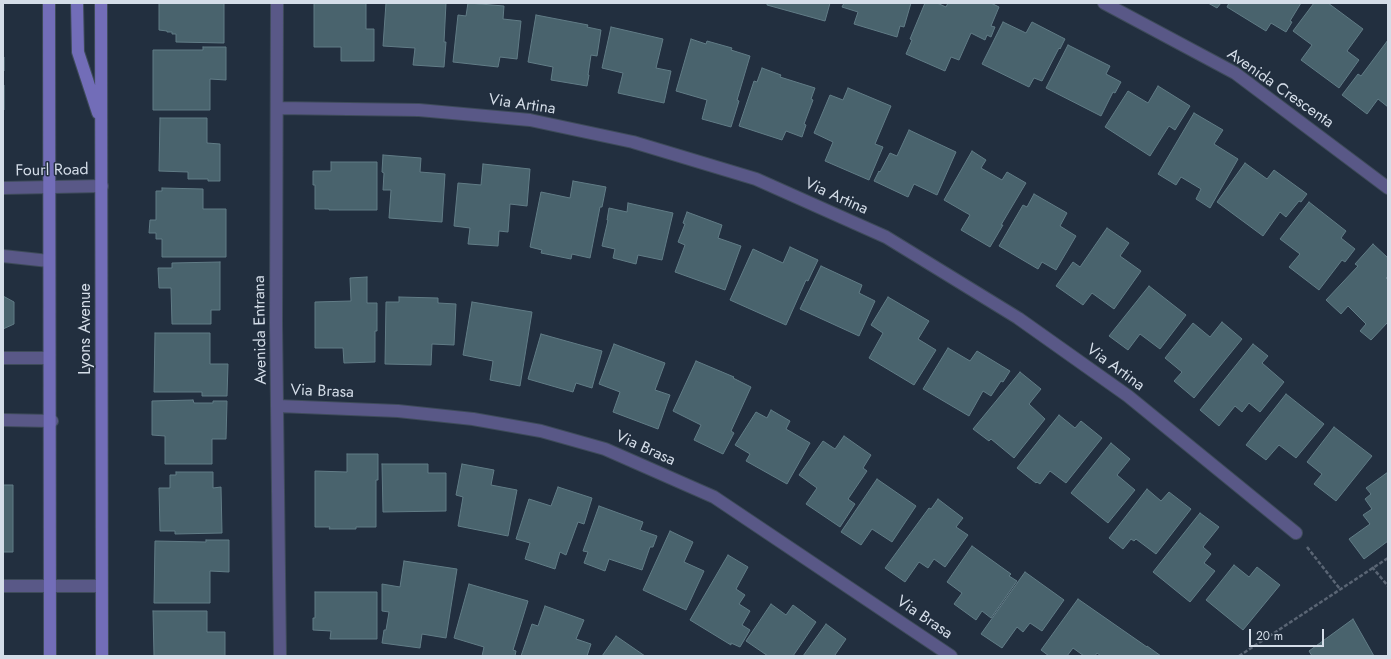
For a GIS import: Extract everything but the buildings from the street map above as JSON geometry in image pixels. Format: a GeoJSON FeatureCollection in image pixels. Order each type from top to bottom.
{"type":"FeatureCollection","features":[{"type":"Feature","properties":{"kind":"main road"},"geometry":{"type":"LineString","coordinates":[[49,3],[49,358],[51,421],[50,656]]}},
{"type":"Feature","properties":{"kind":"main road"},"geometry":{"type":"LineString","coordinates":[[77,3],[78,52],[102,123]]}},
{"type":"Feature","properties":{"kind":"main road","name":"Lyons Avenue"},"geometry":{"type":"LineString","coordinates":[[101,3],[102,656]]}},
{"type":"Feature","properties":{"kind":"street","name":"Avenida Entrana"},"geometry":{"type":"LineString","coordinates":[[277,3],[276,323],[280,656]]}},
{"type":"Feature","properties":{"kind":"street","name":"Avenida Crescenta"},"geometry":{"type":"LineString","coordinates":[[1104,3],[1235,73],[1388,188]]}},
{"type":"Feature","properties":{"kind":"street","name":"Via Artina"},"geometry":{"type":"LineString","coordinates":[[277,108],[419,110],[530,120],[633,142],[756,179],[886,237],[1018,318],[1128,396],[1296,532]]}},
{"type":"Feature","properties":{"kind":"street","name":"Fourl Road"},"geometry":{"type":"LineString","coordinates":[[3,188],[102,186]]}},
{"type":"Feature","properties":{"kind":"street"},"geometry":{"type":"LineString","coordinates":[[3,256],[50,261]]}},
{"type":"Feature","properties":{"kind":"street"},"geometry":{"type":"LineString","coordinates":[[3,358],[49,358]]}},
{"type":"Feature","properties":{"kind":"street","name":"Via Brasa"},"geometry":{"type":"LineString","coordinates":[[278,406],[398,410],[473,418],[541,432],[605,449],[714,497],[951,656]]}},
{"type":"Feature","properties":{"kind":"street"},"geometry":{"type":"LineString","coordinates":[[3,420],[51,421]]}},
{"type":"Feature","properties":{"kind":"street"},"geometry":{"type":"LineString","coordinates":[[3,586],[101,586]]}},
{"type":"Feature","properties":{"kind":"path"},"geometry":{"type":"LineString","coordinates":[[1296,532],[1340,589]]}},
{"type":"Feature","properties":{"kind":"path"},"geometry":{"type":"LineString","coordinates":[[1239,656],[1372,567],[1388,558]]}},
{"type":"Feature","properties":{"kind":"path"},"geometry":{"type":"LineString","coordinates":[[1372,567],[1388,586]]}}]}
